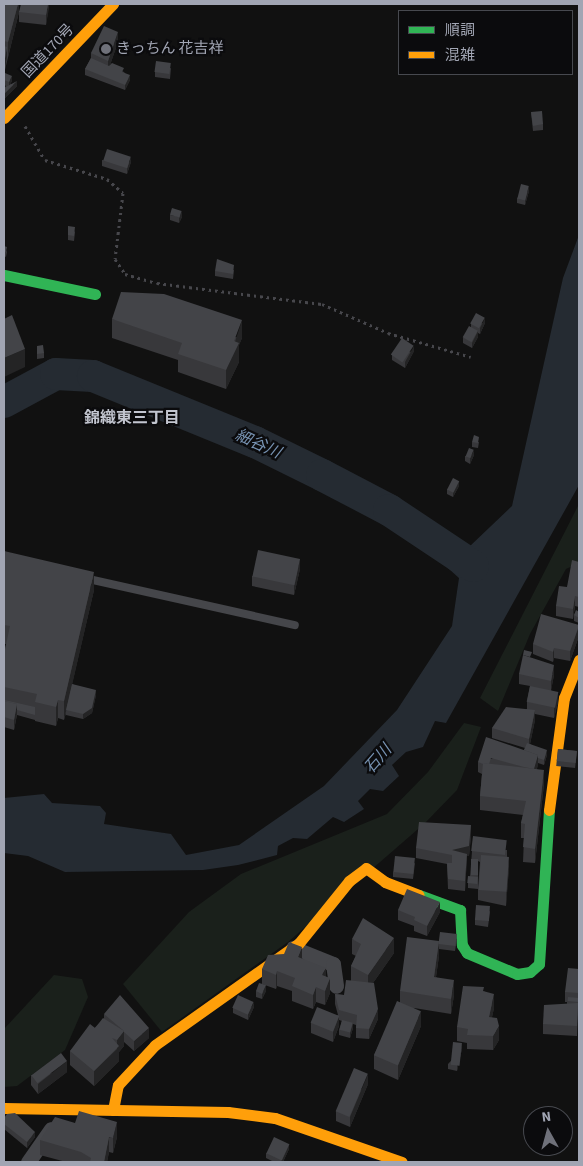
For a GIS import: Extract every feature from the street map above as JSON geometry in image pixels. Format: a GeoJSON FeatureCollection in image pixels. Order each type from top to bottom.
{"type":"FeatureCollection","features":[{"type":"Feature","properties":{"kind":"main road","name":"国道170号"},"geometry":{"type":"LineString","coordinates":[[4,118],[113,4]]}},
{"type":"Feature","properties":{"kind":"main road"},"geometry":{"type":"LineString","coordinates":[[4,275],[95,294]]}},
{"type":"Feature","properties":{"kind":"main road"},"geometry":{"type":"LineString","coordinates":[[113,1110],[118,1085],[155,1045],[294,948],[366,868],[385,882],[460,910],[462,944],[468,953],[517,974],[530,972],[538,964],[551,772],[564,698],[579,660]]}},
{"type":"Feature","properties":{"kind":"main road"},"geometry":{"type":"LineString","coordinates":[[4,1108],[228,1112],[275,1118],[402,1162]]}},
{"type":"Feature","properties":{"kind":"street"},"geometry":{"type":"LineString","coordinates":[[294,948],[333,964],[336,986]]}},
{"type":"Feature","properties":{"kind":"street"},"geometry":{"type":"LineString","coordinates":[[28,1162],[55,1123],[55,1109]]}},
{"type":"Feature","properties":{"kind":"lane"},"geometry":{"type":"LineString","coordinates":[[72,575],[295,625]]}},
{"type":"Feature","properties":{"kind":"path"},"geometry":{"type":"LineString","coordinates":[[17,105],[36,151],[45,160],[107,179],[122,193],[115,259],[125,274],[157,283],[322,304],[388,333],[471,357]]}},
{"type":"Feature","properties":{"kind":"shaded area"},"geometry":{"type":"Polygon","coordinates":[[[579,504],[579,563],[566,569],[530,634],[498,711],[480,698],[579,504]]]}},
{"type":"Feature","properties":{"kind":"shaded area"},"geometry":{"type":"Polygon","coordinates":[[[464,723],[481,727],[457,790],[425,823],[288,942],[162,1032],[123,984],[189,912],[241,874],[387,814],[428,772],[464,723]]]}},
{"type":"Feature","properties":{"kind":"shaded area"},"geometry":{"type":"Polygon","coordinates":[[[54,975],[82,979],[88,997],[65,1050],[17,1086],[4,1087],[4,1029],[54,975]]]}},
{"type":"Feature","properties":{"kind":"water","name":"石川"},"geometry":{"type":"Polygon","coordinates":[[[579,235],[579,485],[446,723],[435,721],[423,747],[406,752],[392,765],[399,776],[383,791],[370,789],[358,801],[364,809],[344,822],[333,817],[307,839],[293,838],[278,846],[277,855],[238,865],[203,870],[65,872],[28,856],[4,853],[4,798],[44,794],[52,803],[100,806],[106,813],[104,824],[171,834],[186,855],[239,845],[324,786],[397,710],[452,626],[459,578],[430,552],[437,537],[469,547],[512,506],[563,278],[579,235]]]}},
{"type":"Feature","properties":{"kind":"building"},"geometry":{"type":"Polygon","coordinates":[[[4,4],[18,4],[8,42],[4,41],[4,4]]]}},
{"type":"Feature","properties":{"kind":"building"},"geometry":{"type":"Polygon","coordinates":[[[21,4],[48,4],[46,15],[19,12],[21,4]]]}},
{"type":"Feature","properties":{"kind":"building"},"geometry":{"type":"Polygon","coordinates":[[[104,26],[118,32],[108,61],[91,53],[104,26]]]}},
{"type":"Feature","properties":{"kind":"building"},"geometry":{"type":"Polygon","coordinates":[[[4,46],[7,47],[4,64],[4,46]]]}},
{"type":"Feature","properties":{"kind":"building"},"geometry":{"type":"Polygon","coordinates":[[[91,58],[109,66],[112,63],[124,68],[122,72],[130,75],[125,85],[85,69],[91,58]]]}},
{"type":"Feature","properties":{"kind":"building"},"geometry":{"type":"Polygon","coordinates":[[[156,61],[171,63],[169,74],[154,72],[156,61]]]}},
{"type":"Feature","properties":{"kind":"building"},"geometry":{"type":"Polygon","coordinates":[[[5,73],[12,76],[9,82],[4,80],[5,73]]]}},
{"type":"Feature","properties":{"kind":"building"},"geometry":{"type":"Polygon","coordinates":[[[17,81],[4,94],[4,88],[17,81]]]}},
{"type":"Feature","properties":{"kind":"building"},"geometry":{"type":"Polygon","coordinates":[[[542,111],[543,124],[533,126],[531,112],[542,111]]]}},
{"type":"Feature","properties":{"kind":"building"},"geometry":{"type":"Polygon","coordinates":[[[107,149],[131,157],[127,168],[103,160],[107,149]]]}},
{"type":"Feature","properties":{"kind":"building"},"geometry":{"type":"Polygon","coordinates":[[[521,184],[529,186],[525,200],[517,199],[521,184]]]}},
{"type":"Feature","properties":{"kind":"building"},"geometry":{"type":"Polygon","coordinates":[[[172,208],[182,211],[180,218],[170,215],[172,208]]]}},
{"type":"Feature","properties":{"kind":"building"},"geometry":{"type":"Polygon","coordinates":[[[68,226],[75,227],[74,236],[68,235],[68,226]]]}},
{"type":"Feature","properties":{"kind":"building"},"geometry":{"type":"Polygon","coordinates":[[[217,259],[234,265],[233,274],[215,271],[217,259]]]}},
{"type":"Feature","properties":{"kind":"building"},"geometry":{"type":"Polygon","coordinates":[[[121,292],[164,294],[242,320],[234,341],[239,343],[226,370],[178,354],[182,343],[112,319],[121,292]]]}},
{"type":"Feature","properties":{"kind":"building"},"geometry":{"type":"Polygon","coordinates":[[[476,313],[485,318],[479,328],[470,323],[476,313]]]}},
{"type":"Feature","properties":{"kind":"building"},"geometry":{"type":"Polygon","coordinates":[[[12,315],[25,349],[4,358],[4,319],[12,315]]]}},
{"type":"Feature","properties":{"kind":"building"},"geometry":{"type":"Polygon","coordinates":[[[469,326],[478,331],[471,342],[463,337],[469,326]]]}},
{"type":"Feature","properties":{"kind":"building"},"geometry":{"type":"Polygon","coordinates":[[[402,338],[414,346],[402,362],[391,355],[402,338]]]}},
{"type":"Feature","properties":{"kind":"building"},"geometry":{"type":"Polygon","coordinates":[[[43,345],[44,353],[37,354],[37,346],[43,345]]]}},
{"type":"Feature","properties":{"kind":"building"},"geometry":{"type":"Polygon","coordinates":[[[474,435],[479,437],[478,443],[472,442],[474,435]]]}},
{"type":"Feature","properties":{"kind":"building"},"geometry":{"type":"Polygon","coordinates":[[[469,448],[474,450],[470,458],[466,456],[469,448]]]}},
{"type":"Feature","properties":{"kind":"building"},"geometry":{"type":"Polygon","coordinates":[[[453,478],[459,481],[453,493],[447,490],[453,478]]]}},
{"type":"Feature","properties":{"kind":"building"},"geometry":{"type":"Polygon","coordinates":[[[258,550],[300,559],[294,585],[252,576],[258,550]]]}},
{"type":"Feature","properties":{"kind":"building"},"geometry":{"type":"Polygon","coordinates":[[[4,551],[94,572],[64,701],[58,700],[56,707],[35,702],[37,694],[4,687],[4,654],[10,626],[4,625],[4,551]]]}},
{"type":"Feature","properties":{"kind":"building"},"geometry":{"type":"Polygon","coordinates":[[[572,560],[579,562],[579,597],[575,596],[573,609],[556,606],[559,586],[567,587],[572,560]]]}},
{"type":"Feature","properties":{"kind":"building"},"geometry":{"type":"Polygon","coordinates":[[[576,610],[579,612],[579,618],[574,615],[576,610]]]}},
{"type":"Feature","properties":{"kind":"building"},"geometry":{"type":"Polygon","coordinates":[[[541,614],[579,625],[570,651],[554,648],[553,652],[533,644],[541,614]]]}},
{"type":"Feature","properties":{"kind":"building"},"geometry":{"type":"Polygon","coordinates":[[[524,650],[532,652],[530,657],[523,655],[524,650]]]}},
{"type":"Feature","properties":{"kind":"building"},"geometry":{"type":"Polygon","coordinates":[[[523,655],[554,665],[551,681],[519,674],[523,655]]]}},
{"type":"Feature","properties":{"kind":"building"},"geometry":{"type":"Polygon","coordinates":[[[72,684],[96,690],[92,708],[83,714],[66,710],[72,684]]]}},
{"type":"Feature","properties":{"kind":"building"},"geometry":{"type":"Polygon","coordinates":[[[530,686],[558,692],[555,708],[527,702],[530,686]]]}},
{"type":"Feature","properties":{"kind":"building"},"geometry":{"type":"Polygon","coordinates":[[[4,700],[35,707],[35,715],[17,710],[17,704],[4,700]]]}},
{"type":"Feature","properties":{"kind":"building"},"geometry":{"type":"Polygon","coordinates":[[[4,701],[17,704],[14,720],[4,717],[4,701]]]}},
{"type":"Feature","properties":{"kind":"building"},"geometry":{"type":"Polygon","coordinates":[[[506,707],[535,710],[529,739],[492,728],[506,707]]]}},
{"type":"Feature","properties":{"kind":"building"},"geometry":{"type":"Polygon","coordinates":[[[486,737],[538,755],[534,769],[491,758],[489,764],[478,762],[486,737]]]}},
{"type":"Feature","properties":{"kind":"building"},"geometry":{"type":"Polygon","coordinates":[[[527,743],[547,750],[544,760],[538,758],[538,755],[524,750],[527,743]]]}},
{"type":"Feature","properties":{"kind":"building"},"geometry":{"type":"Polygon","coordinates":[[[558,749],[577,751],[576,763],[557,761],[558,749]]]}},
{"type":"Feature","properties":{"kind":"building"},"geometry":{"type":"Polygon","coordinates":[[[483,763],[544,770],[535,849],[523,847],[525,824],[521,823],[526,801],[480,796],[483,763]]]}},
{"type":"Feature","properties":{"kind":"building"},"geometry":{"type":"Polygon","coordinates":[[[419,822],[471,825],[469,846],[452,850],[467,854],[465,881],[448,879],[447,863],[452,863],[452,855],[416,848],[419,822]]]}},
{"type":"Feature","properties":{"kind":"building"},"geometry":{"type":"Polygon","coordinates":[[[473,836],[507,840],[505,855],[471,851],[473,836]]]}},
{"type":"Feature","properties":{"kind":"building"},"geometry":{"type":"Polygon","coordinates":[[[481,855],[509,857],[506,892],[479,890],[481,855]]]}},
{"type":"Feature","properties":{"kind":"building"},"geometry":{"type":"Polygon","coordinates":[[[395,856],[415,858],[413,874],[393,872],[395,856]]]}},
{"type":"Feature","properties":{"kind":"building"},"geometry":{"type":"Polygon","coordinates":[[[471,859],[478,859],[478,875],[471,875],[471,859]]]}},
{"type":"Feature","properties":{"kind":"building"},"geometry":{"type":"Polygon","coordinates":[[[468,876],[478,877],[477,884],[467,883],[468,876]]]}},
{"type":"Feature","properties":{"kind":"building"},"geometry":{"type":"Polygon","coordinates":[[[407,889],[440,902],[427,926],[414,920],[415,917],[398,910],[407,889]]]}},
{"type":"Feature","properties":{"kind":"building"},"geometry":{"type":"Polygon","coordinates":[[[476,905],[490,906],[489,921],[475,920],[476,905]]]}},
{"type":"Feature","properties":{"kind":"building"},"geometry":{"type":"Polygon","coordinates":[[[363,918],[394,938],[368,975],[351,966],[361,944],[352,939],[363,918]]]}},
{"type":"Feature","properties":{"kind":"building"},"geometry":{"type":"Polygon","coordinates":[[[440,932],[457,934],[455,946],[439,944],[440,932]]]}},
{"type":"Feature","properties":{"kind":"building"},"geometry":{"type":"Polygon","coordinates":[[[407,937],[439,941],[434,977],[454,980],[451,999],[400,991],[407,937]]]}},
{"type":"Feature","properties":{"kind":"building"},"geometry":{"type":"Polygon","coordinates":[[[289,942],[302,947],[298,957],[326,968],[322,975],[330,978],[325,991],[316,987],[313,995],[292,986],[295,978],[277,971],[276,975],[262,969],[268,955],[284,954],[289,942]]]}},
{"type":"Feature","properties":{"kind":"building"},"geometry":{"type":"Polygon","coordinates":[[[568,968],[579,969],[579,993],[565,992],[568,968]]]}},
{"type":"Feature","properties":{"kind":"building"},"geometry":{"type":"Polygon","coordinates":[[[346,980],[374,983],[378,1009],[369,1029],[356,1028],[357,1015],[339,1010],[335,994],[344,995],[346,980]]]}},
{"type":"Feature","properties":{"kind":"building"},"geometry":{"type":"Polygon","coordinates":[[[259,983],[266,985],[262,994],[256,991],[259,983]]]}},
{"type":"Feature","properties":{"kind":"building"},"geometry":{"type":"Polygon","coordinates":[[[463,986],[484,987],[483,991],[494,994],[489,1017],[497,1018],[499,1026],[493,1036],[467,1035],[468,1029],[457,1027],[463,986]]]}},
{"type":"Feature","properties":{"kind":"building"},"geometry":{"type":"Polygon","coordinates":[[[120,995],[149,1028],[134,1041],[104,1014],[120,995]]]}},
{"type":"Feature","properties":{"kind":"building"},"geometry":{"type":"Polygon","coordinates":[[[238,995],[254,1002],[248,1015],[232,1008],[238,995]]]}},
{"type":"Feature","properties":{"kind":"building"},"geometry":{"type":"Polygon","coordinates":[[[568,997],[579,998],[579,1002],[568,1001],[568,997]]]}},
{"type":"Feature","properties":{"kind":"building"},"geometry":{"type":"Polygon","coordinates":[[[397,1001],[421,1011],[398,1065],[374,1055],[397,1001]]]}},
{"type":"Feature","properties":{"kind":"building"},"geometry":{"type":"Polygon","coordinates":[[[578,1003],[577,1026],[543,1024],[544,1005],[578,1003]]]}},
{"type":"Feature","properties":{"kind":"building"},"geometry":{"type":"Polygon","coordinates":[[[317,1007],[339,1016],[333,1032],[311,1023],[317,1007]]]}},
{"type":"Feature","properties":{"kind":"building"},"geometry":{"type":"Polygon","coordinates":[[[103,1018],[124,1031],[117,1040],[112,1038],[119,1046],[94,1071],[70,1051],[90,1024],[95,1028],[103,1018]]]}},
{"type":"Feature","properties":{"kind":"building"},"geometry":{"type":"Polygon","coordinates":[[[342,1020],[353,1023],[350,1033],[339,1030],[342,1020]]]}},
{"type":"Feature","properties":{"kind":"building"},"geometry":{"type":"Polygon","coordinates":[[[453,1042],[462,1043],[460,1066],[451,1065],[453,1042]]]}},
{"type":"Feature","properties":{"kind":"building"},"geometry":{"type":"Polygon","coordinates":[[[61,1053],[67,1061],[37,1083],[31,1075],[61,1053]]]}},
{"type":"Feature","properties":{"kind":"building"},"geometry":{"type":"Polygon","coordinates":[[[354,1068],[368,1074],[349,1117],[336,1111],[354,1068]]]}},
{"type":"Feature","properties":{"kind":"building"},"geometry":{"type":"Polygon","coordinates":[[[79,1111],[117,1122],[113,1138],[109,1137],[104,1162],[90,1162],[91,1158],[81,1152],[40,1140],[55,1117],[75,1123],[79,1111]]]}},
{"type":"Feature","properties":{"kind":"building"},"geometry":{"type":"Polygon","coordinates":[[[15,1113],[35,1132],[27,1142],[4,1124],[4,1118],[7,1114],[15,1113]]]}},
{"type":"Feature","properties":{"kind":"building"},"geometry":{"type":"Polygon","coordinates":[[[274,1137],[289,1144],[282,1160],[266,1153],[274,1137]]]}},
{"type":"Feature","properties":{"kind":"waterway","name":"細谷川"},"geometry":{"type":"LineString","coordinates":[[4,402],[56,374],[93,376],[255,442],[322,475],[389,510],[473,566]]}},
{"type":"Feature","properties":{"kind":"traffic: fast"},"geometry":{"type":"LineString","coordinates":[[4,275],[95,294]]}},
{"type":"Feature","properties":{"kind":"traffic: fast"},"geometry":{"type":"LineString","coordinates":[[419,895],[460,910],[462,945],[467,953],[517,974],[530,972],[539,964],[549,810]]}},
{"type":"Feature","properties":{"kind":"traffic: slow"},"geometry":{"type":"LineString","coordinates":[[4,118],[113,4]]}},
{"type":"Feature","properties":{"kind":"traffic: slow"},"geometry":{"type":"LineString","coordinates":[[549,810],[564,698],[579,660]]}},
{"type":"Feature","properties":{"kind":"traffic: slow"},"geometry":{"type":"LineString","coordinates":[[113,1110],[118,1085],[155,1045],[299,943],[349,881],[366,868],[385,882],[419,895]]}},
{"type":"Feature","properties":{"kind":"traffic: slow"},"geometry":{"type":"LineString","coordinates":[[4,1108],[228,1112],[275,1118],[402,1162]]}},
{"type":"Feature","properties":{"kind":"place","name":"きっちん 花吉祥"},"geometry":{"type":"Point","coordinates":[106,49]}},
{"type":"Feature","properties":{"kind":"district","name":"錦織東三丁目"},"geometry":{"type":"Point","coordinates":[132,418]}}]}
